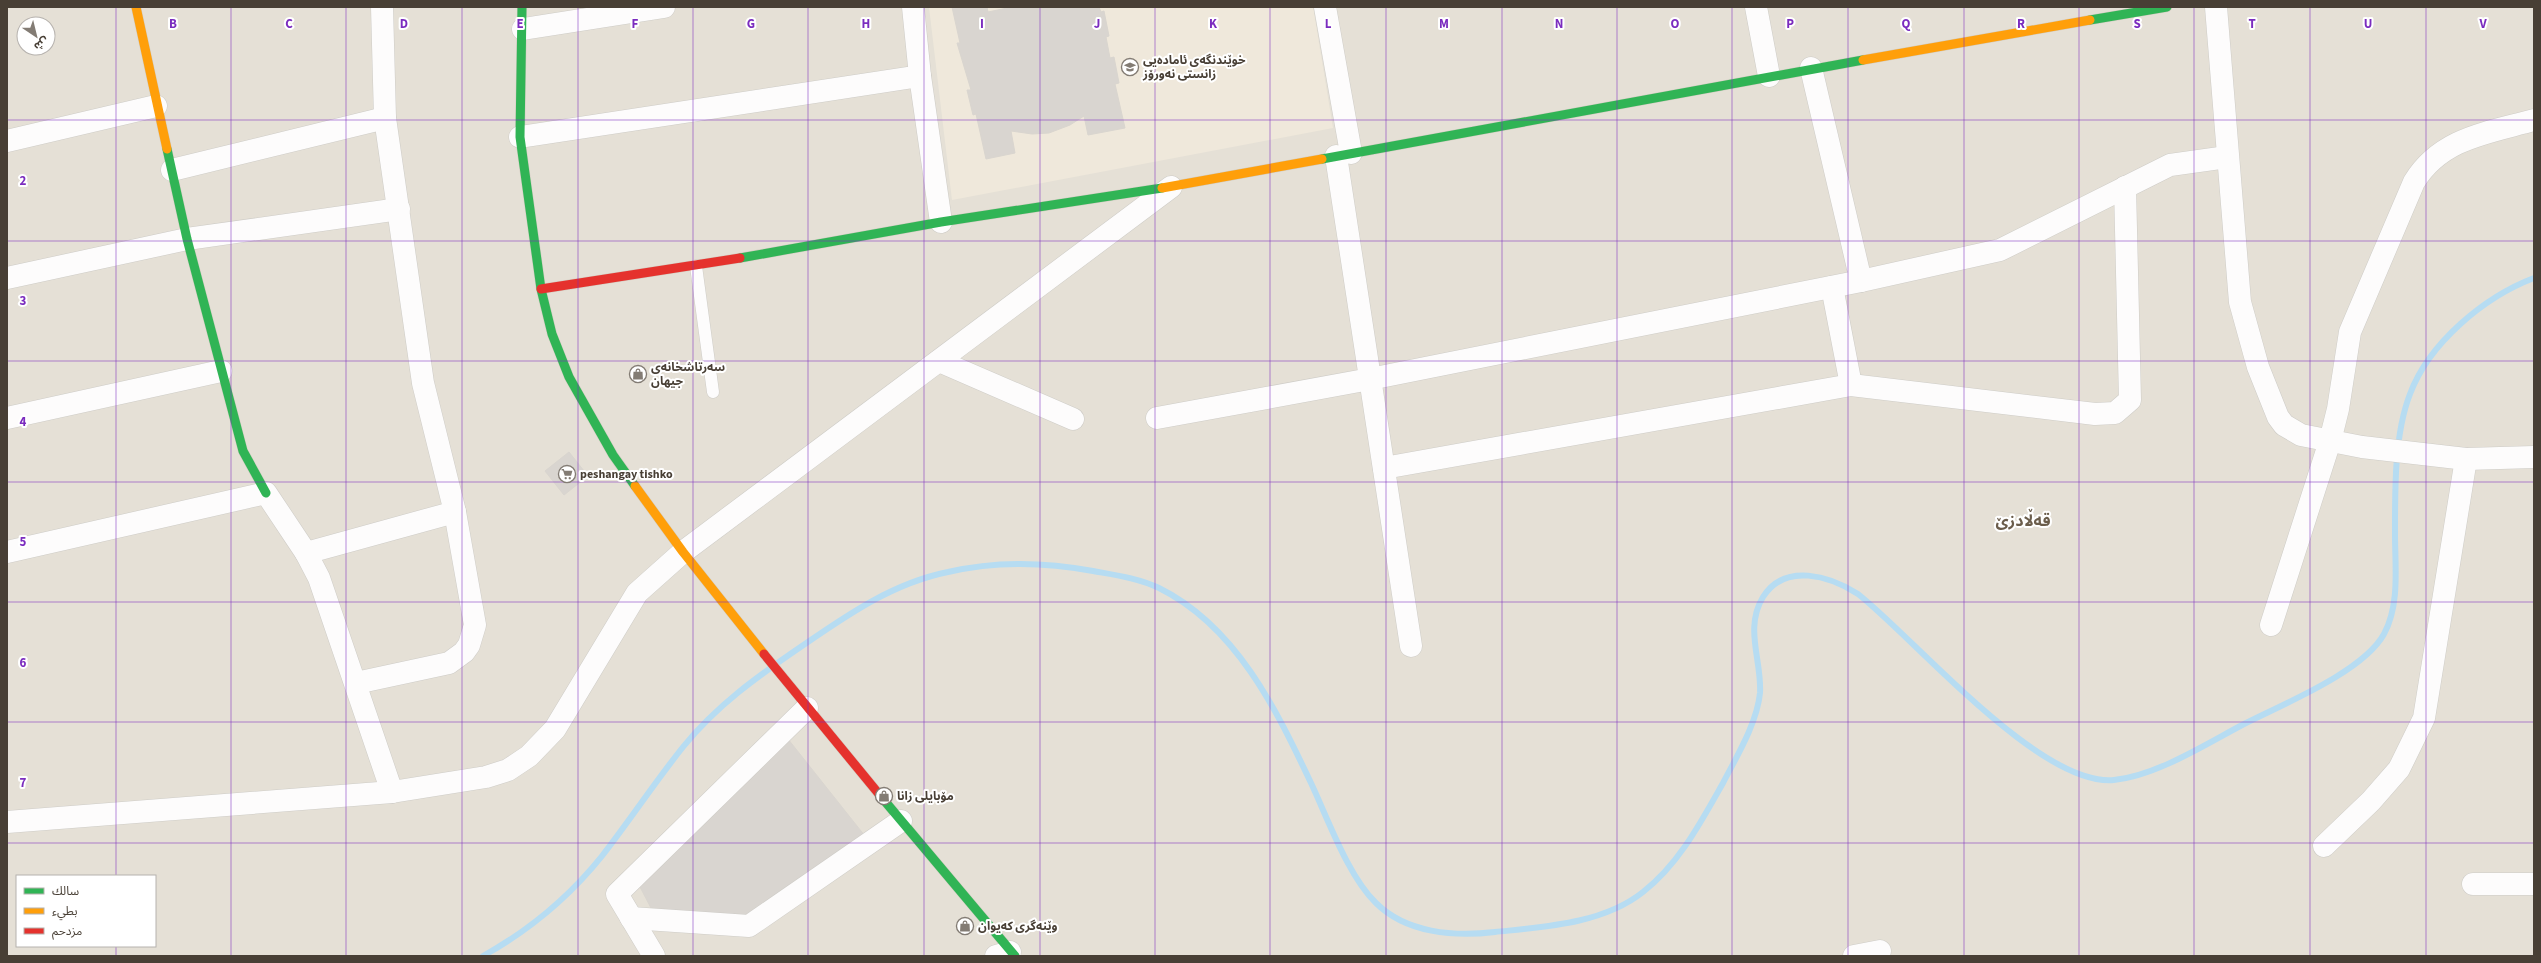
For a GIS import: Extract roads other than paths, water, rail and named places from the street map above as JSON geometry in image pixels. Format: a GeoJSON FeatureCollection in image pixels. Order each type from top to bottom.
{"type":"FeatureCollection","features":[{"type":"Feature","properties":{"kind":"street"},"geometry":{"type":"LineString","coordinates":[[136,7],[156,106],[187,239],[243,451],[266,494],[306,553],[319,578],[356,682],[392,792]]}},
{"type":"Feature","properties":{"kind":"street"},"geometry":{"type":"LineString","coordinates":[[356,682],[449,663],[470,645],[474,636],[474,611],[456,512],[423,383],[385,118],[382,7]]}},
{"type":"Feature","properties":{"kind":"street"},"geometry":{"type":"LineString","coordinates":[[522,7],[523,29],[520,137],[541,290],[552,334],[569,377],[589,415],[614,455],[683,552],[805,706],[901,821],[1007,955]]}},
{"type":"Feature","properties":{"kind":"street"},"geometry":{"type":"LineString","coordinates":[[523,29],[664,7]]}},
{"type":"Feature","properties":{"kind":"street"},"geometry":{"type":"LineString","coordinates":[[914,7],[920,76],[941,222]]}},
{"type":"Feature","properties":{"kind":"street"},"geometry":{"type":"LineString","coordinates":[[1325,7],[1370,379],[1411,646]]}},
{"type":"Feature","properties":{"kind":"street"},"geometry":{"type":"LineString","coordinates":[[1756,7],[1769,76]]}},
{"type":"Feature","properties":{"kind":"street"},"geometry":{"type":"LineString","coordinates":[[541,290],[696,266],[941,222],[1171,187],[1811,68],[2167,7]]}},
{"type":"Feature","properties":{"kind":"street"},"geometry":{"type":"LineString","coordinates":[[2216,7],[2240,302],[2248,336],[2265,386],[2284,425],[2301,435],[2362,447],[2466,459],[2534,457]]}},
{"type":"Feature","properties":{"kind":"street"},"geometry":{"type":"LineString","coordinates":[[1811,68],[1861,281]]}},
{"type":"Feature","properties":{"kind":"street"},"geometry":{"type":"LineString","coordinates":[[520,137],[920,76]]}},
{"type":"Feature","properties":{"kind":"street"},"geometry":{"type":"LineString","coordinates":[[7,141],[156,106]]}},
{"type":"Feature","properties":{"kind":"street"},"geometry":{"type":"LineString","coordinates":[[172,170],[385,118]]}},
{"type":"Feature","properties":{"kind":"street"},"geometry":{"type":"LineString","coordinates":[[2271,625],[2330,441],[2338,409],[2350,332],[2414,182],[2424,166],[2452,145],[2471,137],[2534,120]]}},
{"type":"Feature","properties":{"kind":"street"},"geometry":{"type":"LineString","coordinates":[[1157,418],[1370,379],[1832,287],[2000,250],[2170,165],[2227,157]]}},
{"type":"Feature","properties":{"kind":"street"},"geometry":{"type":"LineString","coordinates":[[7,822],[392,792],[498,774],[519,764],[529,756],[566,715],[637,593],[683,552],[1171,187]]}},
{"type":"Feature","properties":{"kind":"street"},"geometry":{"type":"LineString","coordinates":[[1384,468],[1852,385],[2094,414],[2116,413],[2130,400],[2125,187]]}},
{"type":"Feature","properties":{"kind":"street"},"geometry":{"type":"LineString","coordinates":[[7,278],[187,239],[398,209]]}},
{"type":"Feature","properties":{"kind":"street"},"geometry":{"type":"LineString","coordinates":[[1832,287],[1852,385]]}},
{"type":"Feature","properties":{"kind":"street"},"geometry":{"type":"LineString","coordinates":[[938,361],[1073,419]]}},
{"type":"Feature","properties":{"kind":"street"},"geometry":{"type":"LineString","coordinates":[[7,418],[221,371]]}},
{"type":"Feature","properties":{"kind":"street"},"geometry":{"type":"LineString","coordinates":[[2324,846],[2371,801],[2399,769],[2424,718],[2466,459]]}},
{"type":"Feature","properties":{"kind":"street"},"geometry":{"type":"LineString","coordinates":[[7,552],[266,494]]}},
{"type":"Feature","properties":{"kind":"street"},"geometry":{"type":"LineString","coordinates":[[306,553],[456,512]]}},
{"type":"Feature","properties":{"kind":"street"},"geometry":{"type":"LineString","coordinates":[[654,956],[617,894],[805,706]]}},
{"type":"Feature","properties":{"kind":"street"},"geometry":{"type":"LineString","coordinates":[[631,918],[748,926],[901,821]]}},
{"type":"Feature","properties":{"kind":"street"},"geometry":{"type":"LineString","coordinates":[[2473,884],[2534,884]]}},
{"type":"Feature","properties":{"kind":"street"},"geometry":{"type":"LineString","coordinates":[[1854,956],[1880,951]]}},
{"type":"Feature","properties":{"kind":"lane"},"geometry":{"type":"LineString","coordinates":[[696,266],[713,392]]}},
{"type":"Feature","properties":{"kind":"waterway"},"geometry":{"type":"LineString","coordinates":[[483,956],[532,924],[562,899],[590,871],[683,747],[724,704],[754,680],[836,623],[890,592],[928,577],[966,568],[1002,564],[1038,564],[1075,568],[1135,579],[1159,588],[1186,604],[1210,624],[1232,647],[1251,672],[1268,699],[1298,755],[1339,846],[1356,878],[1366,892],[1388,913],[1401,921],[1431,931],[1463,934],[1479,933],[1552,926],[1572,922],[1610,911],[1627,903],[1656,881],[1668,869],[1698,827],[1746,739],[1755,716],[1760,693],[1759,669],[1754,633],[1757,609],[1763,597],[1772,586],[1783,579],[1795,576],[1821,578],[1834,582],[1858,594],[1980,706],[2016,736],[2051,760],[2084,776],[2114,780],[2147,772],[2164,766],[2321,686],[2341,674],[2374,648],[2384,634],[2389,623],[2395,598],[2396,464],[2401,427],[2410,394],[2430,357],[2460,324],[2496,297],[2515,286],[2534,278]]}},
{"type":"Feature","properties":{"kind":"place","name":"خوێندنگەی ئامادەیی زانستی نەورۆز"},"geometry":{"type":"Point","coordinates":[1130,67]}},
{"type":"Feature","properties":{"kind":"place","name":"سەرتاشخانەی جیهان"},"geometry":{"type":"Point","coordinates":[638,374]}},
{"type":"Feature","properties":{"kind":"place","name":"peshangay tishko"},"geometry":{"type":"Point","coordinates":[567,474]}},
{"type":"Feature","properties":{"kind":"place","name":"مۆبایلی زانا"},"geometry":{"type":"Point","coordinates":[884,796]}},
{"type":"Feature","properties":{"kind":"place","name":"وێنەگری کەیوان"},"geometry":{"type":"Point","coordinates":[965,926]}},
{"type":"Feature","properties":{"kind":"district","name":"قەڵادزێ"},"geometry":{"type":"Point","coordinates":[2023,520]}}]}
